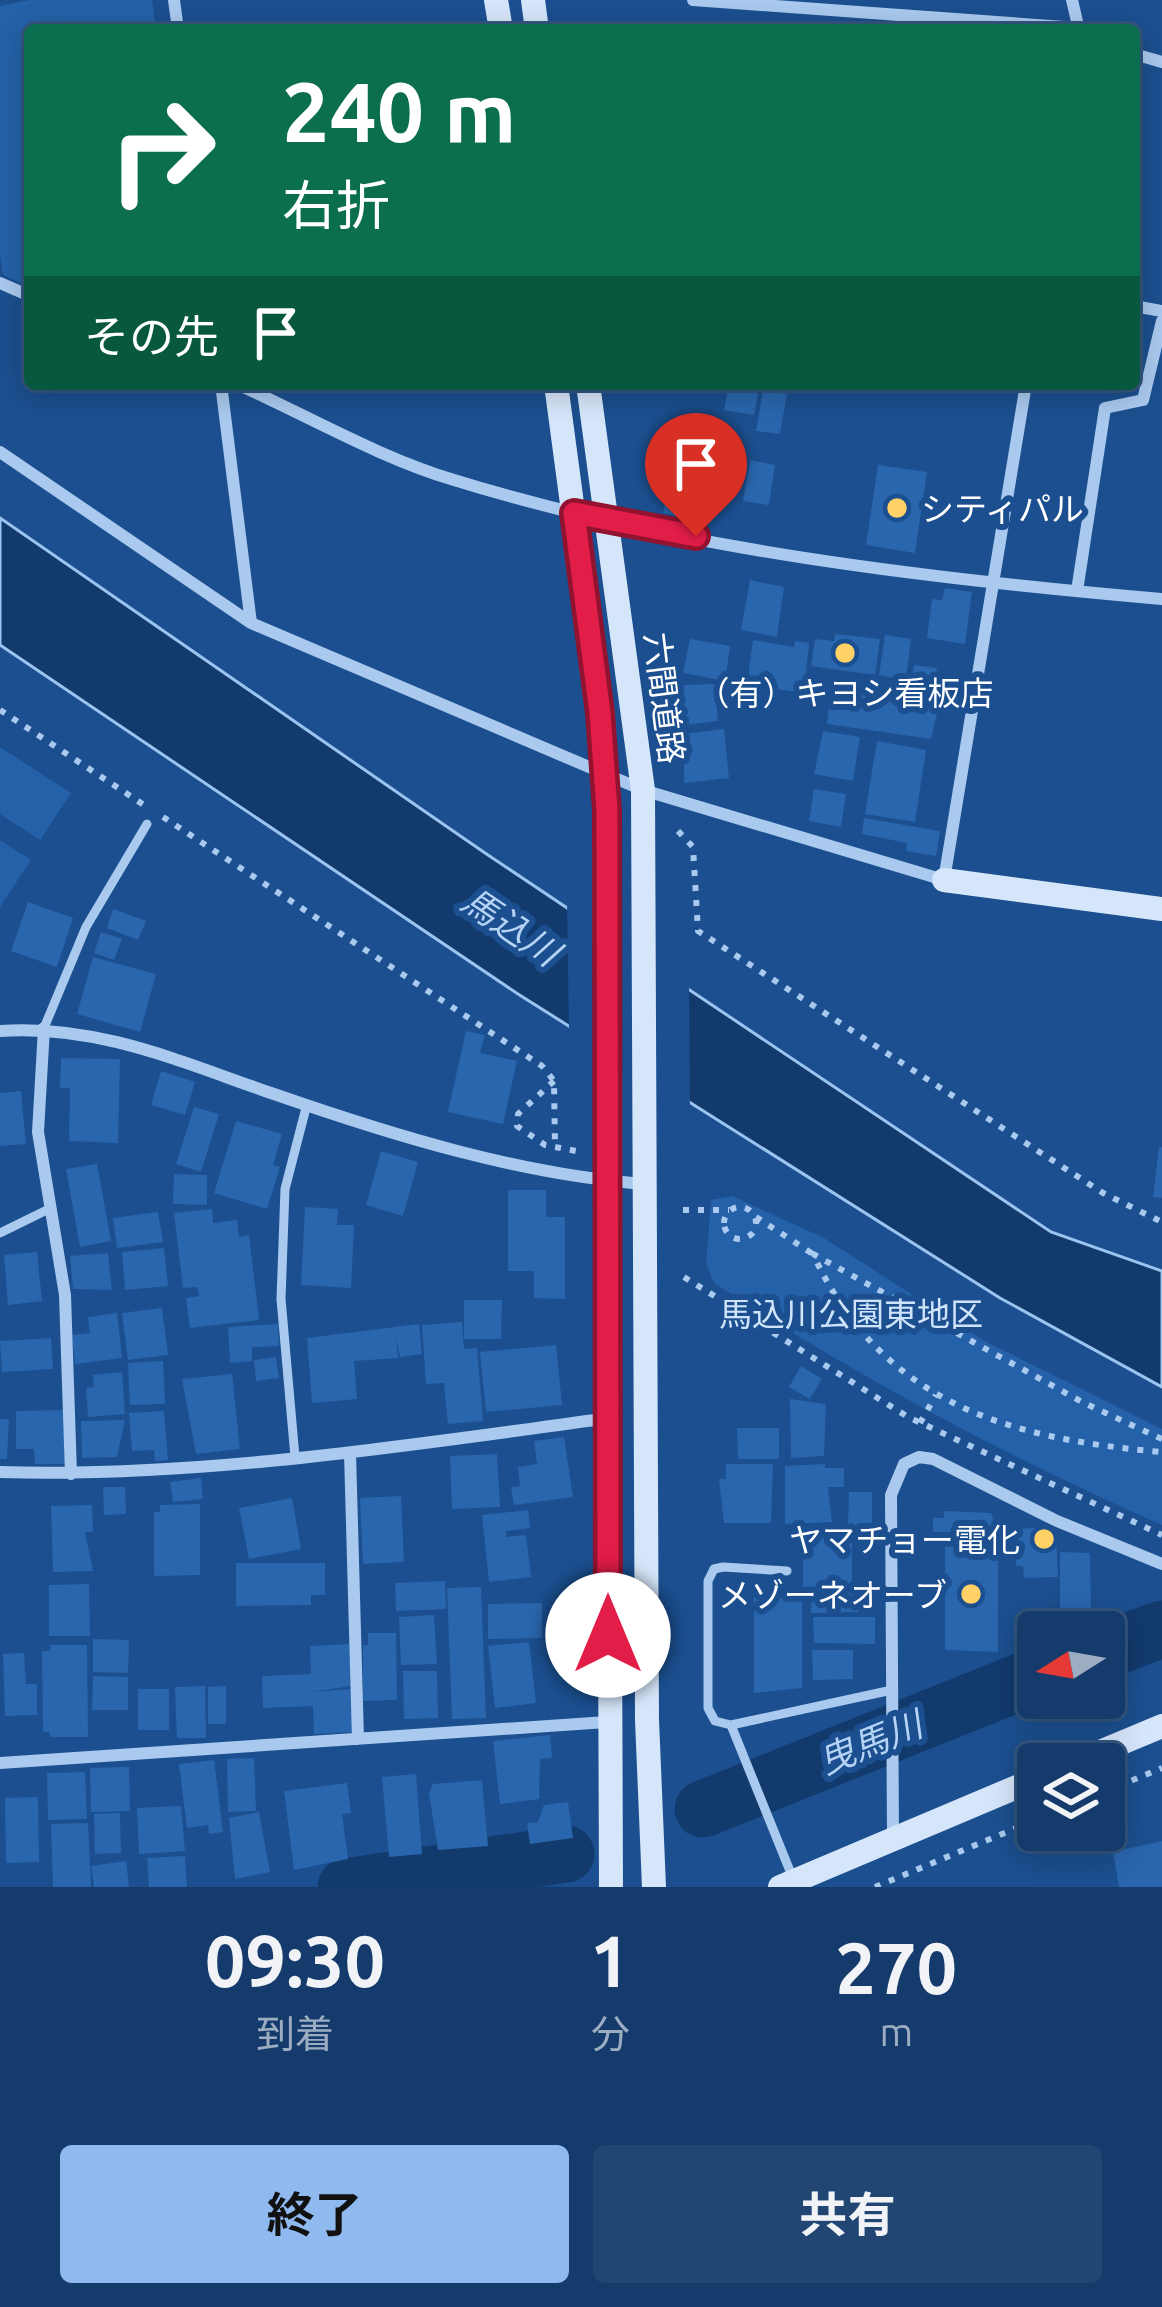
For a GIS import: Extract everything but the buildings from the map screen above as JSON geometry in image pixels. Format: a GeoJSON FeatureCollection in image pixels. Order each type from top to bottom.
{"type":"FeatureCollection","features":[{"type":"Feature","properties":{"kind":"street"},"geometry":{"type":"LineString","coordinates":[[693,0],[1012,24]]}},
{"type":"Feature","properties":{"kind":"street"},"geometry":{"type":"LineString","coordinates":[[1077,591],[1105,408],[1143,400],[1162,316]]}},
{"type":"Feature","properties":{"kind":"street"},"geometry":{"type":"LineString","coordinates":[[222,390],[251,623]]}},
{"type":"Feature","properties":{"kind":"street"},"geometry":{"type":"LineString","coordinates":[[250,390],[448,479],[607,521],[989,583],[1162,599]]}},
{"type":"Feature","properties":{"kind":"street","name":"六間道路"},"geometry":{"type":"LineString","coordinates":[[557,390],[607,810],[611,1887]]}},
{"type":"Feature","properties":{"kind":"street","name":"六間道路"},"geometry":{"type":"LineString","coordinates":[[589,390],[643,803],[646,1720],[654,1887]]}},
{"type":"Feature","properties":{"kind":"street"},"geometry":{"type":"LineString","coordinates":[[944,880],[1024,390]]}},
{"type":"Feature","properties":{"kind":"street"},"geometry":{"type":"LineString","coordinates":[[0,452],[251,623],[604,773],[643,803],[944,880],[1162,909]]}},
{"type":"Feature","properties":{"kind":"street"},"geometry":{"type":"LineString","coordinates":[[0,1031],[44,1028],[159,1050],[307,1104],[532,1169],[646,1184]]}},
{"type":"Feature","properties":{"kind":"street"},"geometry":{"type":"LineString","coordinates":[[44,1028],[38,1132],[65,1295],[71,1474]]}},
{"type":"Feature","properties":{"kind":"street"},"geometry":{"type":"LineString","coordinates":[[0,1472],[71,1474],[350,1453],[610,1418]]}},
{"type":"Feature","properties":{"kind":"street"},"geometry":{"type":"LineString","coordinates":[[350,1453],[358,1739]]}},
{"type":"Feature","properties":{"kind":"street"},"geometry":{"type":"LineString","coordinates":[[893,1840],[895,1477],[919,1457],[1162,1564]]}},
{"type":"Feature","properties":{"kind":"street"},"geometry":{"type":"LineString","coordinates":[[0,1763],[607,1722]]}},
{"type":"Feature","properties":{"kind":"street"},"geometry":{"type":"LineString","coordinates":[[1121,1743],[1162,1726]]}},
{"type":"Feature","properties":{"kind":"street"},"geometry":{"type":"LineString","coordinates":[[787,1884],[1017,1787]]}},
{"type":"Feature","properties":{"kind":"lane"},"geometry":{"type":"LineString","coordinates":[[44,1028],[86,927],[147,824]]}},
{"type":"Feature","properties":{"kind":"lane"},"geometry":{"type":"LineString","coordinates":[[295,1457],[281,1299],[286,1189],[307,1104]]}},
{"type":"Feature","properties":{"kind":"lane"},"geometry":{"type":"LineString","coordinates":[[0,1232],[51,1208]]}},
{"type":"Feature","properties":{"kind":"lane"},"geometry":{"type":"LineString","coordinates":[[787,1571],[723,1567],[714,1569],[708,1581],[708,1708],[715,1721],[730,1725],[892,1690]]}},
{"type":"Feature","properties":{"kind":"lane"},"geometry":{"type":"LineString","coordinates":[[730,1725],[771,1815],[787,1884]]}},
{"type":"Feature","properties":{"kind":"path"},"geometry":{"type":"LineString","coordinates":[[0,710],[542,1066],[554,1081],[555,1147]]}},
{"type":"Feature","properties":{"kind":"path"},"geometry":{"type":"LineString","coordinates":[[678,831],[693,848],[698,931],[1103,1193],[1162,1222]]}},
{"type":"Feature","properties":{"kind":"path"},"geometry":{"type":"LineString","coordinates":[[554,1081],[518,1114],[517,1126],[555,1147],[576,1151]]}},
{"type":"Feature","properties":{"kind":"path"},"geometry":{"type":"LineString","coordinates":[[683,1210],[743,1207],[813,1254],[1084,1403],[1162,1439]]}},
{"type":"Feature","properties":{"kind":"path"},"geometry":{"type":"LineString","coordinates":[[729,1210],[723,1224],[738,1239],[753,1232],[755,1216]]}},
{"type":"Feature","properties":{"kind":"path"},"geometry":{"type":"LineString","coordinates":[[813,1254],[838,1303],[860,1329],[936,1395],[1035,1436],[1162,1452]]}},
{"type":"Feature","properties":{"kind":"path"},"geometry":{"type":"LineString","coordinates":[[684,1277],[920,1423],[1162,1535]]}},
{"type":"Feature","properties":{"kind":"path"},"geometry":{"type":"LineString","coordinates":[[920,1423],[936,1395]]}},
{"type":"Feature","properties":{"kind":"path"},"geometry":{"type":"LineString","coordinates":[[1125,1783],[1162,1768]]}},
{"type":"Feature","properties":{"kind":"path"},"geometry":{"type":"LineString","coordinates":[[875,1887],[1017,1829]]}},
{"type":"Feature","properties":{"kind":"green space"},"geometry":{"type":"Polygon","coordinates":[[[29,0],[152,0],[155,24],[24,24],[24,284],[3,275],[0,255],[0,6],[29,0]]]}},
{"type":"Feature","properties":{"kind":"green space"},"geometry":{"type":"Polygon","coordinates":[[[0,747],[71,793],[40,840],[0,814],[0,747]]]}},
{"type":"Feature","properties":{"kind":"green space"},"geometry":{"type":"Polygon","coordinates":[[[0,840],[31,860],[0,907],[0,840]]]}},
{"type":"Feature","properties":{"kind":"green space","name":"馬込川公園東地区"},"geometry":{"type":"Polygon","coordinates":[[[732,1196],[824,1238],[983,1340],[1162,1429],[1162,1525],[933,1413],[714,1283],[706,1264],[711,1200],[732,1196]]]}},
{"type":"Feature","properties":{"kind":"water","name":"馬込川"},"geometry":{"type":"Polygon","coordinates":[[[0,518],[485,853],[1051,1232],[1162,1271],[1162,1387],[1000,1298],[518,994],[0,645],[0,518]]]}},
{"type":"Feature","properties":{"kind":"pier"},"geometry":{"type":"Polygon","coordinates":[[[567,901],[689,982],[690,1110],[569,1033],[567,901]]]}},
{"type":"Feature","properties":{"kind":"waterway","name":"曳馬川"},"geometry":{"type":"LineString","coordinates":[[1125,1643],[1162,1629]]}},
{"type":"Feature","properties":{"kind":"waterway","name":"曳馬川"},"geometry":{"type":"LineString","coordinates":[[703,1809],[1017,1683]]}},
{"type":"Feature","properties":{"kind":"waterway","name":"曳馬川"},"geometry":{"type":"LineString","coordinates":[[346,1887],[566,1854]]}},
{"type":"Feature","properties":{"kind":"place","name":"シティパル"},"geometry":{"type":"Point","coordinates":[897,508]}},
{"type":"Feature","properties":{"kind":"place","name":"（有）キヨシ看板店"},"geometry":{"type":"Point","coordinates":[845,653]}},
{"type":"Feature","properties":{"kind":"place","name":"ヤマチョー電化"},"geometry":{"type":"Point","coordinates":[1044,1539]}},
{"type":"Feature","properties":{"kind":"place","name":"メゾーネオーブ"},"geometry":{"type":"Point","coordinates":[971,1594]}},
{"type":"Feature","properties":{"kind":"route"},"geometry":{"type":"LineString","coordinates":[[608,1635],[607,810],[600,713],[574,513],[696,536]]}}]}
